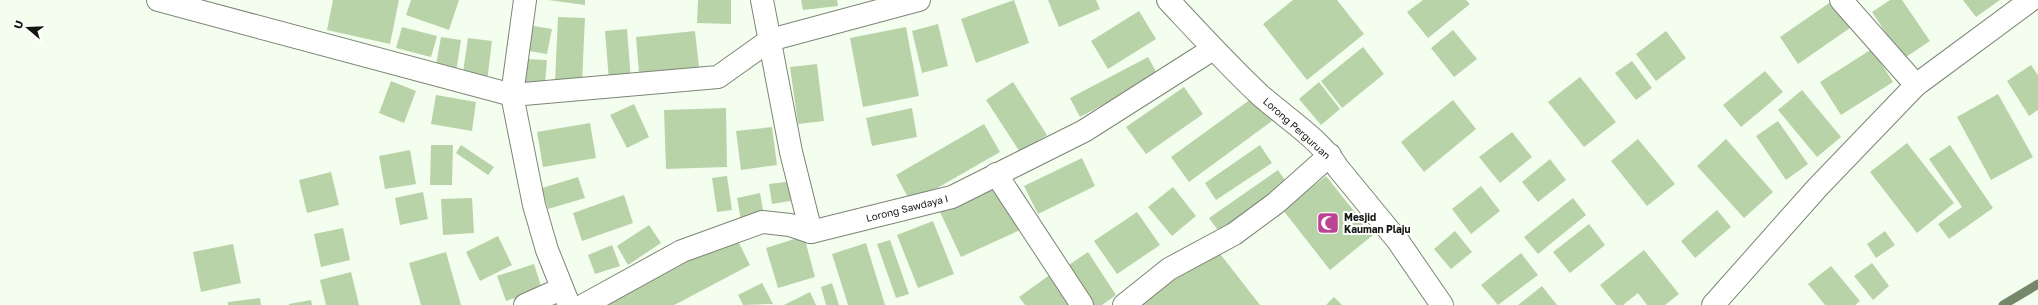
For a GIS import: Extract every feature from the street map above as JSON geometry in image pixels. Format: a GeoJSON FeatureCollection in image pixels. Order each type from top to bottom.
{"type":"FeatureCollection","features":[{"type":"Feature","properties":{"kind":"street"},"geometry":{"type":"LineString","coordinates":[[158,0],[512,95],[718,77],[770,40],[919,0]]}},
{"type":"Feature","properties":{"kind":"street"},"geometry":{"type":"LineString","coordinates":[[525,0],[512,95],[534,205],[547,250],[565,297],[525,305]]}},
{"type":"Feature","properties":{"kind":"street"},"geometry":{"type":"LineString","coordinates":[[762,0],[791,152],[810,232]]}},
{"type":"Feature","properties":{"kind":"street","name":"Lorong Perguruan"},"geometry":{"type":"LineString","coordinates":[[1168,0],[1213,49],[1260,94],[1330,155],[1338,168],[1398,241],[1438,304]]}},
{"type":"Feature","properties":{"kind":"street"},"geometry":{"type":"LineString","coordinates":[[1842,0],[1916,85]]}},
{"type":"Feature","properties":{"kind":"street"},"geometry":{"type":"LineString","coordinates":[[1713,305],[1817,188],[1916,85],[2031,0]]}},
{"type":"Feature","properties":{"kind":"street","name":"Lorong Sawdaya I"},"geometry":{"type":"LineString","coordinates":[[810,232],[952,197],[1084,130],[1213,49]]}},
{"type":"Feature","properties":{"kind":"street"},"geometry":{"type":"LineString","coordinates":[[1124,305],[1169,268],[1234,234],[1270,208],[1330,155]]}},
{"type":"Feature","properties":{"kind":"street"},"geometry":{"type":"LineString","coordinates":[[996,174],[1082,305]]}},
{"type":"Feature","properties":{"kind":"street"},"geometry":{"type":"LineString","coordinates":[[584,305],[682,251],[762,222],[790,225],[810,232]]}},
{"type":"Feature","properties":{"kind":"building"},"geometry":{"type":"Polygon","coordinates":[[[333,0],[399,0],[390,44],[327,30],[333,0]]]}},
{"type":"Feature","properties":{"kind":"building"},"geometry":{"type":"Polygon","coordinates":[[[411,0],[459,0],[449,30],[406,15],[411,0]]]}},
{"type":"Feature","properties":{"kind":"building"},"geometry":{"type":"Polygon","coordinates":[[[548,0],[585,0],[585,5],[548,0]]]}},
{"type":"Feature","properties":{"kind":"building"},"geometry":{"type":"Polygon","coordinates":[[[698,0],[731,0],[731,24],[697,23],[698,0]]]}},
{"type":"Feature","properties":{"kind":"building"},"geometry":{"type":"Polygon","coordinates":[[[801,0],[837,0],[838,6],[803,10],[801,0]]]}},
{"type":"Feature","properties":{"kind":"building"},"geometry":{"type":"Polygon","coordinates":[[[1014,0],[1029,43],[976,63],[961,19],[1014,0]]]}},
{"type":"Feature","properties":{"kind":"building"},"geometry":{"type":"Polygon","coordinates":[[[1048,0],[1096,0],[1100,9],[1059,27],[1048,0]]]}},
{"type":"Feature","properties":{"kind":"building"},"geometry":{"type":"Polygon","coordinates":[[[1293,0],[1337,0],[1364,34],[1307,80],[1263,24],[1293,0]]]}},
{"type":"Feature","properties":{"kind":"building"},"geometry":{"type":"Polygon","coordinates":[[[1423,0],[1466,0],[1470,4],[1428,38],[1407,12],[1423,0]]]}},
{"type":"Feature","properties":{"kind":"building"},"geometry":{"type":"Polygon","coordinates":[[[1890,0],[1902,0],[1930,41],[1903,59],[1872,12],[1890,0]]]}},
{"type":"Feature","properties":{"kind":"building"},"geometry":{"type":"Polygon","coordinates":[[[1963,0],[2000,0],[1976,17],[1963,0]]]}},
{"type":"Feature","properties":{"kind":"building"},"geometry":{"type":"Polygon","coordinates":[[[1832,1],[1850,28],[1798,64],[1780,37],[1832,1]]]}},
{"type":"Feature","properties":{"kind":"building"},"geometry":{"type":"Polygon","coordinates":[[[1139,11],[1156,39],[1108,69],[1091,41],[1139,11]]]}},
{"type":"Feature","properties":{"kind":"building"},"geometry":{"type":"Polygon","coordinates":[[[558,17],[585,18],[582,83],[555,82],[558,17]]]}},
{"type":"Feature","properties":{"kind":"building"},"geometry":{"type":"Polygon","coordinates":[[[938,24],[948,66],[922,73],[912,31],[938,24]]]}},
{"type":"Feature","properties":{"kind":"building"},"geometry":{"type":"Polygon","coordinates":[[[528,25],[552,29],[547,54],[523,50],[528,25]]]}},
{"type":"Feature","properties":{"kind":"building"},"geometry":{"type":"Polygon","coordinates":[[[402,27],[437,36],[431,57],[396,48],[402,27]]]}},
{"type":"Feature","properties":{"kind":"building"},"geometry":{"type":"Polygon","coordinates":[[[906,27],[919,96],[863,107],[850,38],[906,27]]]}},
{"type":"Feature","properties":{"kind":"building"},"geometry":{"type":"Polygon","coordinates":[[[627,29],[631,80],[609,81],[605,31],[627,29]]]}},
{"type":"Feature","properties":{"kind":"building"},"geometry":{"type":"Polygon","coordinates":[[[1453,30],[1477,59],[1454,77],[1431,48],[1453,30]]]}},
{"type":"Feature","properties":{"kind":"building"},"geometry":{"type":"Polygon","coordinates":[[[695,31],[699,67],[639,73],[636,37],[695,31]]]}},
{"type":"Feature","properties":{"kind":"building"},"geometry":{"type":"Polygon","coordinates":[[[1666,31],[1686,58],[1656,81],[1636,54],[1666,31]]]}},
{"type":"Feature","properties":{"kind":"building"},"geometry":{"type":"Polygon","coordinates":[[[441,37],[461,40],[456,73],[435,70],[441,37]]]}},
{"type":"Feature","properties":{"kind":"building"},"geometry":{"type":"Polygon","coordinates":[[[468,38],[492,41],[487,82],[462,79],[468,38]]]}},
{"type":"Feature","properties":{"kind":"building"},"geometry":{"type":"Polygon","coordinates":[[[1363,47],[1384,74],[1342,108],[1321,81],[1363,47]]]}},
{"type":"Feature","properties":{"kind":"building"},"geometry":{"type":"Polygon","coordinates":[[[1872,49],[1893,82],[1841,115],[1820,82],[1872,49]]]}},
{"type":"Feature","properties":{"kind":"building"},"geometry":{"type":"Polygon","coordinates":[[[1148,57],[1158,75],[1080,117],[1070,98],[1148,57]]]}},
{"type":"Feature","properties":{"kind":"building"},"geometry":{"type":"Polygon","coordinates":[[[525,59],[547,60],[545,84],[524,83],[525,59]]]}},
{"type":"Feature","properties":{"kind":"building"},"geometry":{"type":"Polygon","coordinates":[[[1632,61],[1652,88],[1636,100],[1615,73],[1632,61]]]}},
{"type":"Feature","properties":{"kind":"building"},"geometry":{"type":"Polygon","coordinates":[[[817,64],[824,121],[798,124],[790,67],[817,64]]]}},
{"type":"Feature","properties":{"kind":"building"},"geometry":{"type":"Polygon","coordinates":[[[2031,65],[2038,75],[2038,110],[2029,116],[2007,81],[2031,65]]]}},
{"type":"Feature","properties":{"kind":"building"},"geometry":{"type":"Polygon","coordinates":[[[1765,71],[1783,92],[1741,127],[1723,105],[1765,71]]]}},
{"type":"Feature","properties":{"kind":"building"},"geometry":{"type":"Polygon","coordinates":[[[1580,77],[1616,122],[1584,147],[1548,102],[1580,77]]]}},
{"type":"Feature","properties":{"kind":"building"},"geometry":{"type":"Polygon","coordinates":[[[391,81],[416,91],[404,123],[379,113],[391,81]]]}},
{"type":"Feature","properties":{"kind":"building"},"geometry":{"type":"Polygon","coordinates":[[[1013,82],[1047,135],[1020,152],[986,100],[1013,82]]]}},
{"type":"Feature","properties":{"kind":"building"},"geometry":{"type":"Polygon","coordinates":[[[1319,82],[1340,109],[1321,125],[1299,99],[1319,82]]]}},
{"type":"Feature","properties":{"kind":"building"},"geometry":{"type":"Polygon","coordinates":[[[1184,87],[1203,114],[1146,154],[1126,127],[1184,87]]]}},
{"type":"Feature","properties":{"kind":"building"},"geometry":{"type":"Polygon","coordinates":[[[1802,90],[1841,137],[1817,157],[1778,110],[1802,90]]]}},
{"type":"Feature","properties":{"kind":"building"},"geometry":{"type":"Polygon","coordinates":[[[1998,94],[2033,157],[1991,180],[1957,117],[1998,94]]]}},
{"type":"Feature","properties":{"kind":"building"},"geometry":{"type":"Polygon","coordinates":[[[436,95],[476,102],[472,131],[431,124],[436,95]]]}},
{"type":"Feature","properties":{"kind":"building"},"geometry":{"type":"Polygon","coordinates":[[[1255,96],[1272,121],[1189,182],[1171,157],[1255,96]]]}},
{"type":"Feature","properties":{"kind":"building"},"geometry":{"type":"Polygon","coordinates":[[[1453,100],[1476,129],[1424,172],[1401,142],[1453,100]]]}},
{"type":"Feature","properties":{"kind":"building"},"geometry":{"type":"Polygon","coordinates":[[[634,104],[649,137],[627,148],[610,115],[634,104]]]}},
{"type":"Feature","properties":{"kind":"building"},"geometry":{"type":"Polygon","coordinates":[[[726,108],[727,167],[666,169],[664,110],[726,108]]]}},
{"type":"Feature","properties":{"kind":"building"},"geometry":{"type":"Polygon","coordinates":[[[912,108],[917,137],[872,146],[866,118],[912,108]]]}},
{"type":"Feature","properties":{"kind":"building"},"geometry":{"type":"Polygon","coordinates":[[[1778,121],[1808,164],[1786,180],[1756,136],[1778,121]]]}},
{"type":"Feature","properties":{"kind":"building"},"geometry":{"type":"Polygon","coordinates":[[[590,123],[596,158],[543,167],[537,132],[590,123]]]}},
{"type":"Feature","properties":{"kind":"building"},"geometry":{"type":"Polygon","coordinates":[[[984,124],[1000,152],[911,203],[896,175],[984,124]]]}},
{"type":"Feature","properties":{"kind":"building"},"geometry":{"type":"Polygon","coordinates":[[[772,127],[777,165],[741,170],[736,131],[772,127]]]}},
{"type":"Feature","properties":{"kind":"building"},"geometry":{"type":"Polygon","coordinates":[[[1512,132],[1532,157],[1500,183],[1479,157],[1512,132]]]}},
{"type":"Feature","properties":{"kind":"building"},"geometry":{"type":"Polygon","coordinates":[[[1638,139],[1675,184],[1647,206],[1611,161],[1638,139]]]}},
{"type":"Feature","properties":{"kind":"building"},"geometry":{"type":"Polygon","coordinates":[[[1726,139],[1773,192],[1744,218],[1697,166],[1726,139]]]}},
{"type":"Feature","properties":{"kind":"building"},"geometry":{"type":"Polygon","coordinates":[[[1907,143],[1954,203],[1917,233],[1870,172],[1907,143]]]}},
{"type":"Feature","properties":{"kind":"building"},"geometry":{"type":"Polygon","coordinates":[[[431,145],[453,145],[452,185],[430,185],[431,145]]]}},
{"type":"Feature","properties":{"kind":"building"},"geometry":{"type":"Polygon","coordinates":[[[461,145],[494,167],[488,175],[456,153],[461,145]]]}},
{"type":"Feature","properties":{"kind":"building"},"geometry":{"type":"Polygon","coordinates":[[[1260,145],[1272,163],[1216,200],[1205,183],[1260,145]]]}},
{"type":"Feature","properties":{"kind":"building"},"geometry":{"type":"Polygon","coordinates":[[[1950,145],[1993,208],[1949,239],[1938,224],[1962,207],[1929,159],[1950,145]]]}},
{"type":"Feature","properties":{"kind":"building"},"geometry":{"type":"Polygon","coordinates":[[[410,150],[416,184],[385,189],[379,156],[410,150]]]}},
{"type":"Feature","properties":{"kind":"building"},"geometry":{"type":"Polygon","coordinates":[[[1082,158],[1095,186],[1038,214],[1024,186],[1082,158]]]}},
{"type":"Feature","properties":{"kind":"building"},"geometry":{"type":"Polygon","coordinates":[[[1550,159],[1566,180],[1538,202],[1522,182],[1550,159]]]}},
{"type":"Feature","properties":{"kind":"building"},"geometry":{"type":"Polygon","coordinates":[[[1278,170],[1291,189],[1222,236],[1209,218],[1278,170]]]}},
{"type":"Feature","properties":{"kind":"building"},"geometry":{"type":"Polygon","coordinates":[[[331,172],[339,205],[307,213],[299,180],[331,172]]]}},
{"type":"Feature","properties":{"kind":"building"},"geometry":{"type":"Polygon","coordinates":[[[727,176],[732,210],[717,212],[712,178],[727,176]]]}},
{"type":"Feature","properties":{"kind":"building","name":"Mesjid Kauman Plaju"},"geometry":{"type":"Polygon","coordinates":[[[1326,176],[1373,235],[1330,270],[1283,210],[1326,176]]]}},
{"type":"Feature","properties":{"kind":"building"},"geometry":{"type":"Polygon","coordinates":[[[578,177],[585,198],[548,209],[542,188],[578,177]]]}},
{"type":"Feature","properties":{"kind":"building"},"geometry":{"type":"Polygon","coordinates":[[[793,181],[796,200],[772,204],[769,184],[793,181]]]}},
{"type":"Feature","properties":{"kind":"building"},"geometry":{"type":"Polygon","coordinates":[[[1000,184],[1020,230],[961,257],[940,212],[1000,184]]]}},
{"type":"Feature","properties":{"kind":"building"},"geometry":{"type":"Polygon","coordinates":[[[1481,186],[1500,211],[1471,234],[1452,209],[1481,186]]]}},
{"type":"Feature","properties":{"kind":"building"},"geometry":{"type":"Polygon","coordinates":[[[1173,187],[1196,216],[1172,236],[1148,207],[1173,187]]]}},
{"type":"Feature","properties":{"kind":"building"},"geometry":{"type":"Polygon","coordinates":[[[423,192],[428,219],[400,225],[395,198],[423,192]]]}},
{"type":"Feature","properties":{"kind":"building"},"geometry":{"type":"Polygon","coordinates":[[[760,193],[764,215],[741,220],[737,198],[760,193]]]}},
{"type":"Feature","properties":{"kind":"building"},"geometry":{"type":"Polygon","coordinates":[[[624,195],[633,223],[582,241],[573,213],[624,195]]]}},
{"type":"Feature","properties":{"kind":"building"},"geometry":{"type":"Polygon","coordinates":[[[472,198],[474,233],[443,235],[441,199],[472,198]]]}},
{"type":"Feature","properties":{"kind":"building"},"geometry":{"type":"Polygon","coordinates":[[[1573,198],[1586,215],[1538,254],[1524,237],[1573,198]]]}},
{"type":"Feature","properties":{"kind":"building"},"geometry":{"type":"Polygon","coordinates":[[[1717,210],[1731,227],[1695,258],[1681,241],[1717,210]]]}},
{"type":"Feature","properties":{"kind":"building"},"geometry":{"type":"Polygon","coordinates":[[[1137,212],[1160,245],[1117,274],[1094,241],[1137,212]]]}},
{"type":"Feature","properties":{"kind":"building"},"geometry":{"type":"Polygon","coordinates":[[[933,221],[954,274],[918,288],[897,235],[933,221]]]}},
{"type":"Feature","properties":{"kind":"building"},"geometry":{"type":"Polygon","coordinates":[[[1589,224],[1605,245],[1570,273],[1553,252],[1589,224]]]}},
{"type":"Feature","properties":{"kind":"building"},"geometry":{"type":"Polygon","coordinates":[[[649,225],[661,243],[628,265],[617,246],[649,225]]]}},
{"type":"Feature","properties":{"kind":"building"},"geometry":{"type":"Polygon","coordinates":[[[343,228],[350,260],[321,267],[314,234],[343,228]]]}},
{"type":"Feature","properties":{"kind":"building"},"geometry":{"type":"Polygon","coordinates":[[[1455,231],[1472,252],[1451,269],[1434,249],[1455,231]]]}},
{"type":"Feature","properties":{"kind":"building"},"geometry":{"type":"Polygon","coordinates":[[[1885,231],[1895,245],[1876,258],[1867,244],[1885,231]]]}},
{"type":"Feature","properties":{"kind":"building"},"geometry":{"type":"Polygon","coordinates":[[[735,235],[750,265],[674,305],[603,305],[735,235]]]}},
{"type":"Feature","properties":{"kind":"building"},"geometry":{"type":"Polygon","coordinates":[[[498,236],[512,265],[480,281],[466,252],[498,236]]]}},
{"type":"Feature","properties":{"kind":"building"},"geometry":{"type":"Polygon","coordinates":[[[804,236],[815,277],[778,288],[766,248],[804,236]]]}},
{"type":"Feature","properties":{"kind":"building"},"geometry":{"type":"Polygon","coordinates":[[[890,240],[909,294],[896,298],[877,244],[890,240]]]}},
{"type":"Feature","properties":{"kind":"building"},"geometry":{"type":"Polygon","coordinates":[[[866,243],[885,305],[848,305],[832,254],[866,243]]]}},
{"type":"Feature","properties":{"kind":"building"},"geometry":{"type":"Polygon","coordinates":[[[233,244],[241,283],[201,292],[193,252],[233,244]]]}},
{"type":"Feature","properties":{"kind":"building"},"geometry":{"type":"Polygon","coordinates":[[[612,245],[620,266],[595,274],[588,255],[612,245]]]}},
{"type":"Feature","properties":{"kind":"building"},"geometry":{"type":"Polygon","coordinates":[[[1214,246],[1260,305],[1139,305],[1214,246]]]}},
{"type":"Feature","properties":{"kind":"building"},"geometry":{"type":"Polygon","coordinates":[[[1644,250],[1679,294],[1665,305],[1647,305],[1638,293],[1623,305],[1616,305],[1600,285],[1644,250]]]}},
{"type":"Feature","properties":{"kind":"building"},"geometry":{"type":"Polygon","coordinates":[[[446,252],[461,305],[421,305],[409,263],[446,252]]]}},
{"type":"Feature","properties":{"kind":"building"},"geometry":{"type":"Polygon","coordinates":[[[1088,252],[1116,295],[1102,305],[1087,305],[1063,269],[1088,252]]]}},
{"type":"Feature","properties":{"kind":"building"},"geometry":{"type":"Polygon","coordinates":[[[1521,253],[1538,275],[1498,305],[1481,285],[1521,253]]]}},
{"type":"Feature","properties":{"kind":"building"},"geometry":{"type":"Polygon","coordinates":[[[1872,263],[1889,286],[1873,300],[1854,276],[1872,263]]]}},
{"type":"Feature","properties":{"kind":"building"},"geometry":{"type":"Polygon","coordinates":[[[534,264],[542,289],[506,301],[497,276],[534,264]]]}},
{"type":"Feature","properties":{"kind":"building"},"geometry":{"type":"Polygon","coordinates":[[[1831,266],[1860,301],[1855,305],[1825,305],[1808,284],[1831,266]]]}},
{"type":"Feature","properties":{"kind":"building"},"geometry":{"type":"Polygon","coordinates":[[[351,272],[359,305],[326,305],[320,280],[351,272]]]}},
{"type":"Feature","properties":{"kind":"building"},"geometry":{"type":"Polygon","coordinates":[[[1051,274],[1074,305],[1025,305],[1019,297],[1051,274]]]}},
{"type":"Feature","properties":{"kind":"building"},"geometry":{"type":"Polygon","coordinates":[[[762,283],[773,304],[743,305],[738,295],[762,283]]]}},
{"type":"Feature","properties":{"kind":"building"},"geometry":{"type":"Polygon","coordinates":[[[832,283],[839,305],[826,305],[821,287],[832,283]]]}},
{"type":"Feature","properties":{"kind":"building"},"geometry":{"type":"Polygon","coordinates":[[[1542,286],[1557,305],[1518,305],[1542,286]]]}},
{"type":"Feature","properties":{"kind":"building"},"geometry":{"type":"Polygon","coordinates":[[[810,292],[816,305],[784,305],[810,292]]]}},
{"type":"Feature","properties":{"kind":"building"},"geometry":{"type":"Polygon","coordinates":[[[1334,297],[1342,305],[1326,305],[1334,297]]]}},
{"type":"Feature","properties":{"kind":"building"},"geometry":{"type":"Polygon","coordinates":[[[260,298],[261,305],[228,305],[228,302],[260,298]]]}},
{"type":"Feature","properties":{"kind":"building"},"geometry":{"type":"Polygon","coordinates":[[[311,300],[312,305],[289,305],[289,304],[311,300]]]}},
{"type":"Feature","properties":{"kind":"waterway"},"geometry":{"type":"LineString","coordinates":[[2003,305],[2038,284]]}},
{"type":"Feature","properties":{"kind":"place","name":"Mesjid Kauman Plaju"},"geometry":{"type":"Point","coordinates":[1328,223]}}]}
